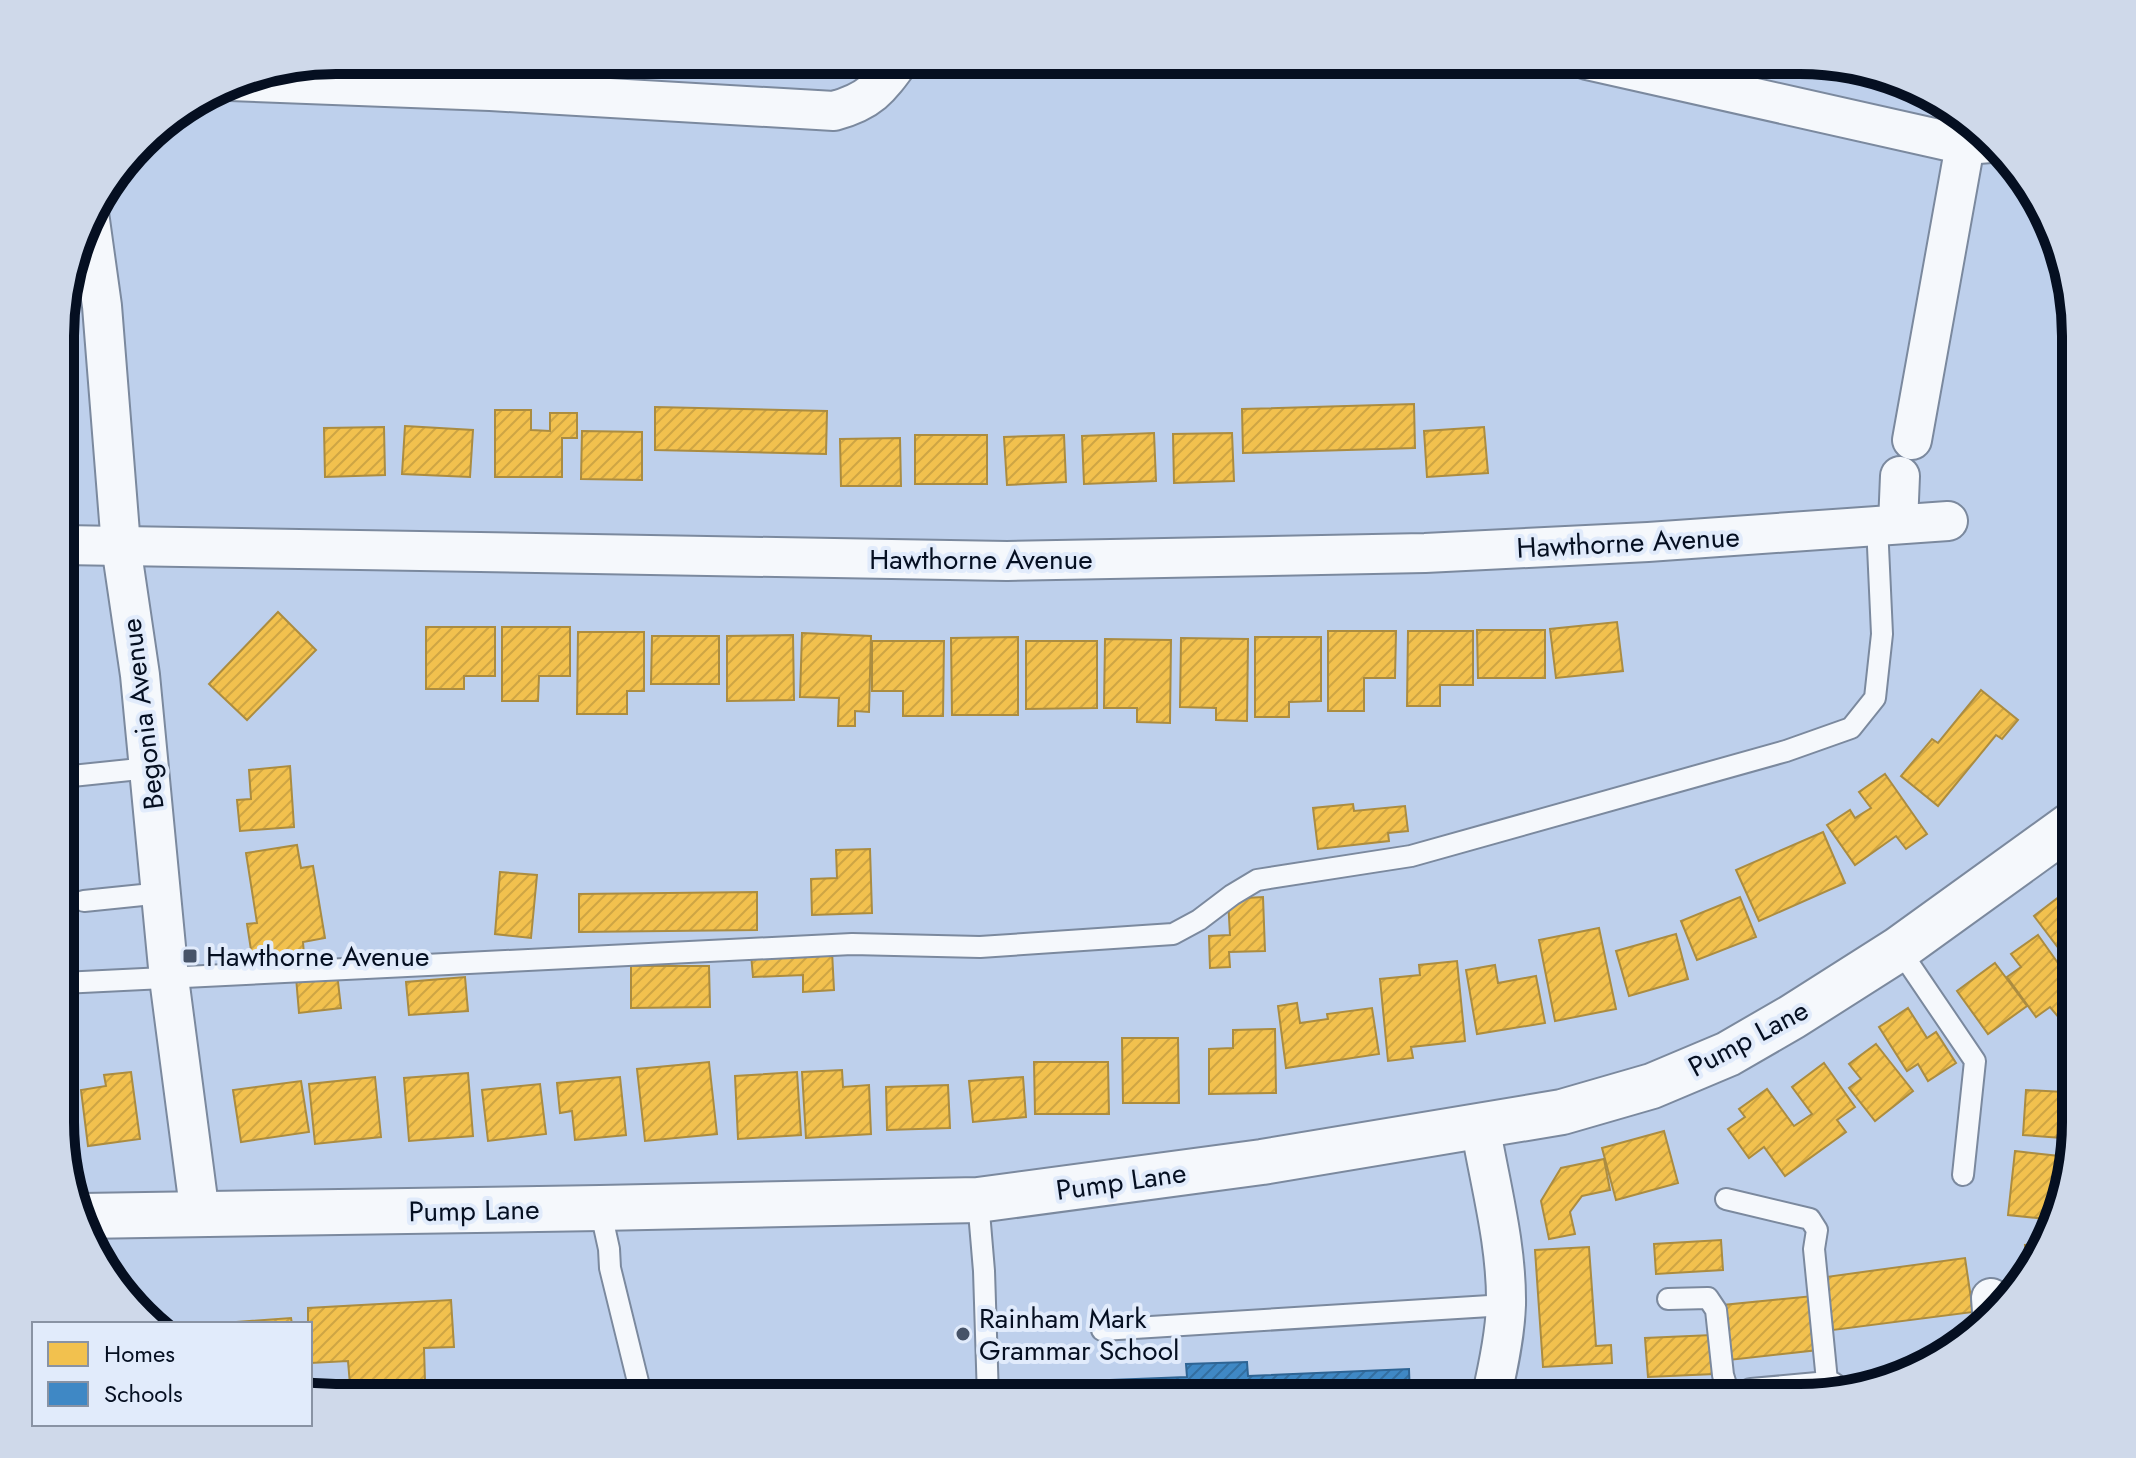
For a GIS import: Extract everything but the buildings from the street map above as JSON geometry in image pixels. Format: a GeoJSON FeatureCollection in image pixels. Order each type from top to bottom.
{"type":"FeatureCollection","features":[{"type":"Feature","properties":{"kind":"street"},"geometry":{"type":"LineString","coordinates":[[1653,74],[1978,144],[1912,440]]}},
{"type":"Feature","properties":{"kind":"street"},"geometry":{"type":"LineString","coordinates":[[282,80],[490,75],[834,111],[854,106],[878,91],[890,75]]}},
{"type":"Feature","properties":{"kind":"street","name":"Begonia Avenue"},"geometry":{"type":"LineString","coordinates":[[93,239],[102,306],[121,546],[140,675],[169,978],[200,1215]]}},
{"type":"Feature","properties":{"kind":"street"},"geometry":{"type":"LineString","coordinates":[[1888,525],[1900,476]]}},
{"type":"Feature","properties":{"kind":"street","name":"Hawthorne Avenue"},"geometry":{"type":"LineString","coordinates":[[74,545],[1007,561],[1425,553],[1648,542],[1948,521]]}},
{"type":"Feature","properties":{"kind":"street","name":"Pump Lane"},"geometry":{"type":"LineString","coordinates":[[92,1216],[978,1200],[1262,1162],[1562,1112],[1652,1086],[1728,1054],[1899,949],[2061,832]]}},
{"type":"Feature","properties":{"kind":"street"},"geometry":{"type":"LineString","coordinates":[[1480,1125],[1500,1239],[1506,1305],[1499,1383]]}},
{"type":"Feature","properties":{"kind":"lane"},"geometry":{"type":"LineString","coordinates":[[74,982],[852,944],[980,947],[1173,934],[1257,880],[1411,856],[1786,751],[1851,728],[1875,698],[1888,525]]}},
{"type":"Feature","properties":{"kind":"lane"},"geometry":{"type":"LineString","coordinates":[[74,776],[149,768]]}},
{"type":"Feature","properties":{"kind":"lane"},"geometry":{"type":"LineString","coordinates":[[84,901],[162,893]]}},
{"type":"Feature","properties":{"kind":"lane"},"geometry":{"type":"LineString","coordinates":[[1899,949],[1975,1061],[1963,1175]]}},
{"type":"Feature","properties":{"kind":"lane"},"geometry":{"type":"LineString","coordinates":[[1726,1199],[1810,1219],[1817,1230],[1814,1249],[1828,1382]]}},
{"type":"Feature","properties":{"kind":"lane"},"geometry":{"type":"LineString","coordinates":[[978,1200],[988,1384]]}},
{"type":"Feature","properties":{"kind":"lane"},"geometry":{"type":"LineString","coordinates":[[600,1208],[610,1268],[639,1384]]}},
{"type":"Feature","properties":{"kind":"lane"},"geometry":{"type":"LineString","coordinates":[[1668,1299],[1708,1298],[1716,1310],[1725,1383]]}},
{"type":"Feature","properties":{"kind":"lane"},"geometry":{"type":"LineString","coordinates":[[1102,1330],[1506,1305]]}},
{"type":"Feature","properties":{"kind":"place","name":"Hawthorne Avenue"},"geometry":{"type":"Point","coordinates":[190,956]}},
{"type":"Feature","properties":{"kind":"place","name":"Rainham Mark Grammar School"},"geometry":{"type":"Point","coordinates":[963,1334]}}]}
